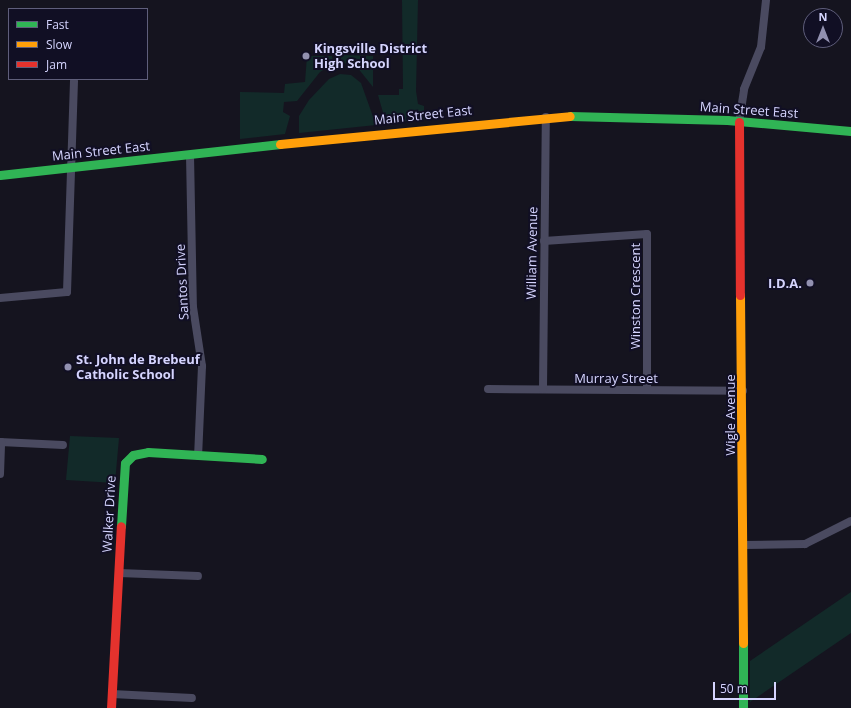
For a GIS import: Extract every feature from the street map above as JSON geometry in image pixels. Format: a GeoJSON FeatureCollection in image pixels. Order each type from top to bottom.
{"type":"FeatureCollection","features":[{"type":"Feature","properties":{"kind":"street"},"geometry":{"type":"LineString","coordinates":[[739,122],[744,89],[762,42],[766,0]]}},
{"type":"Feature","properties":{"kind":"street"},"geometry":{"type":"LineString","coordinates":[[0,298],[67,292],[74,81]]}},
{"type":"Feature","properties":{"kind":"street","name":"Main Street East"},"geometry":{"type":"LineString","coordinates":[[0,175],[546,117],[644,116],[851,131]]}},
{"type":"Feature","properties":{"kind":"street","name":"William Avenue"},"geometry":{"type":"LineString","coordinates":[[543,389],[546,117]]}},
{"type":"Feature","properties":{"kind":"street","name":"Wigle Avenue"},"geometry":{"type":"LineString","coordinates":[[739,122],[743,391],[743,708]]}},
{"type":"Feature","properties":{"kind":"street","name":"Santos Drive"},"geometry":{"type":"LineString","coordinates":[[190,155],[193,307],[202,366],[198,456]]}},
{"type":"Feature","properties":{"kind":"street","name":"Winston Crescent"},"geometry":{"type":"LineString","coordinates":[[544,241],[647,234],[646,390]]}},
{"type":"Feature","properties":{"kind":"street","name":"Murray Street"},"geometry":{"type":"LineString","coordinates":[[488,389],[743,391]]}},
{"type":"Feature","properties":{"kind":"street"},"geometry":{"type":"LineString","coordinates":[[0,474],[1,442],[63,445]]}},
{"type":"Feature","properties":{"kind":"street","name":"Walker Drive"},"geometry":{"type":"LineString","coordinates":[[111,708],[120,573],[125,463],[128,458],[148,452],[262,459]]}},
{"type":"Feature","properties":{"kind":"street"},"geometry":{"type":"LineString","coordinates":[[743,545],[806,544],[851,521]]}},
{"type":"Feature","properties":{"kind":"street"},"geometry":{"type":"LineString","coordinates":[[120,573],[198,576]]}},
{"type":"Feature","properties":{"kind":"street"},"geometry":{"type":"LineString","coordinates":[[112,694],[192,698]]}},
{"type":"Feature","properties":{"kind":"green space"},"geometry":{"type":"Polygon","coordinates":[[[402,0],[418,0],[416,91],[418,104],[424,106],[424,111],[432,112],[432,119],[386,123],[378,95],[399,95],[399,89],[403,89],[402,0]]]}},
{"type":"Feature","properties":{"kind":"green space"},"geometry":{"type":"Polygon","coordinates":[[[341,55],[373,56],[373,87],[357,67],[341,62],[341,55]]]}},
{"type":"Feature","properties":{"kind":"green space"},"geometry":{"type":"Polygon","coordinates":[[[307,56],[332,56],[333,64],[320,72],[297,101],[284,102],[283,112],[290,116],[285,134],[240,139],[240,92],[284,93],[285,84],[305,82],[307,56]]]}},
{"type":"Feature","properties":{"kind":"green space"},"geometry":{"type":"Polygon","coordinates":[[[340,74],[351,75],[361,83],[376,125],[299,133],[299,116],[309,100],[329,79],[340,74]]]}},
{"type":"Feature","properties":{"kind":"green space"},"geometry":{"type":"Polygon","coordinates":[[[70,436],[119,438],[115,483],[66,480],[70,436]]]}},
{"type":"Feature","properties":{"kind":"green space"},"geometry":{"type":"Polygon","coordinates":[[[851,592],[851,633],[750,702],[750,661],[851,592]]]}},
{"type":"Feature","properties":{"kind":"traffic: fast"},"geometry":{"type":"LineString","coordinates":[[570,116],[727,120],[851,131]]}},
{"type":"Feature","properties":{"kind":"traffic: fast"},"geometry":{"type":"LineString","coordinates":[[0,175],[280,144]]}},
{"type":"Feature","properties":{"kind":"traffic: fast"},"geometry":{"type":"LineString","coordinates":[[121,526],[125,463],[133,455],[148,452],[262,459]]}},
{"type":"Feature","properties":{"kind":"traffic: fast"},"geometry":{"type":"LineString","coordinates":[[743,643],[743,708]]}},
{"type":"Feature","properties":{"kind":"traffic: slow"},"geometry":{"type":"LineString","coordinates":[[280,144],[570,116]]}},
{"type":"Feature","properties":{"kind":"traffic: slow"},"geometry":{"type":"LineString","coordinates":[[740,295],[743,643]]}},
{"type":"Feature","properties":{"kind":"traffic: jam"},"geometry":{"type":"LineString","coordinates":[[739,122],[740,295]]}},
{"type":"Feature","properties":{"kind":"traffic: jam"},"geometry":{"type":"LineString","coordinates":[[111,708],[121,526]]}},
{"type":"Feature","properties":{"kind":"place","name":"Kingsville District High School"},"geometry":{"type":"Point","coordinates":[306,56]}},
{"type":"Feature","properties":{"kind":"place","name":"I.D.A."},"geometry":{"type":"Point","coordinates":[810,283]}},
{"type":"Feature","properties":{"kind":"place","name":"St. John de Brebeuf Catholic School"},"geometry":{"type":"Point","coordinates":[68,367]}}]}
